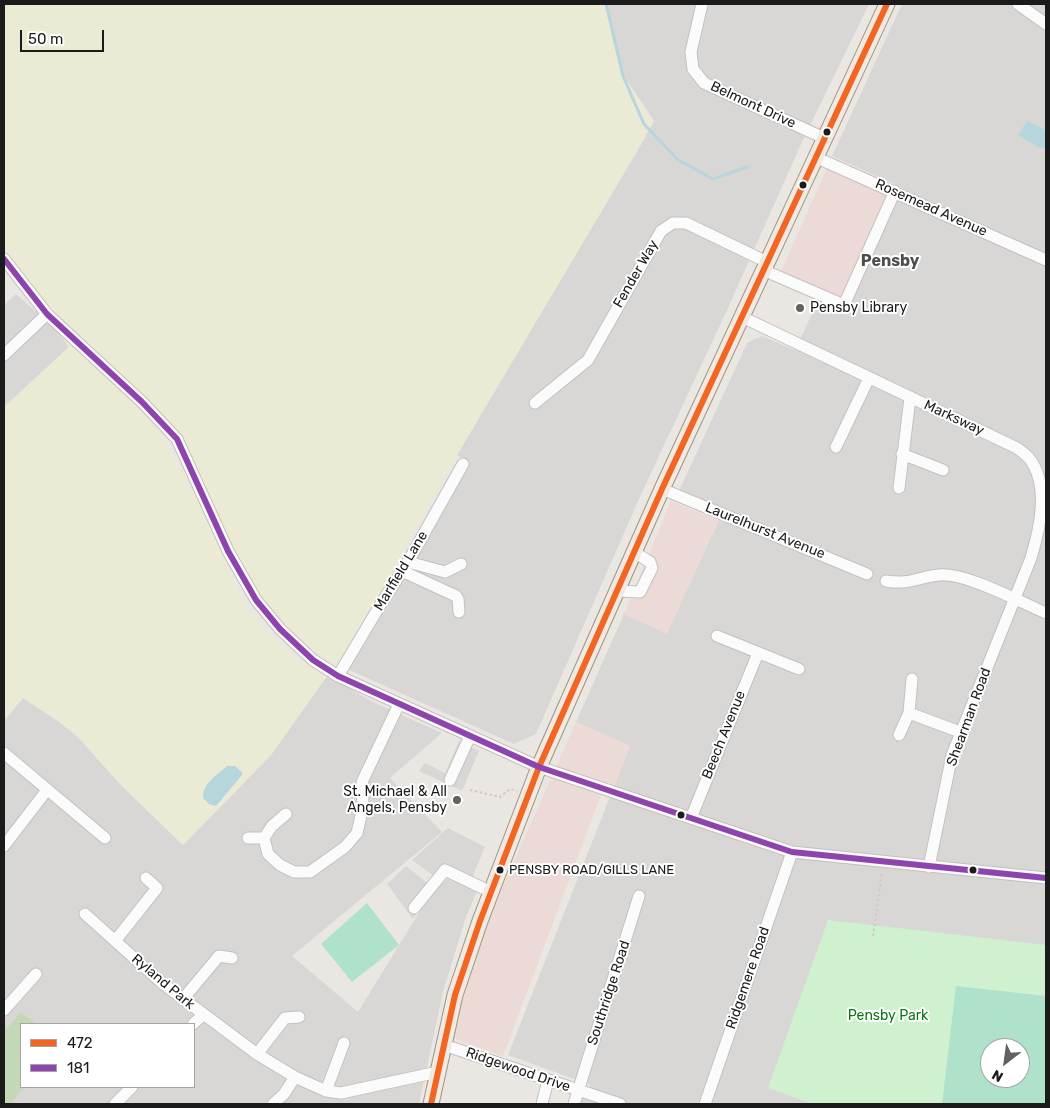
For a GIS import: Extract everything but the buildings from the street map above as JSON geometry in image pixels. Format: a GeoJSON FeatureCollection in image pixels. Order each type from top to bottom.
{"type":"FeatureCollection","features":[{"type":"Feature","properties":{"kind":"main road"},"geometry":{"type":"LineString","coordinates":[[431,1104],[455,995],[491,892],[539,767],[662,489],[886,4]]}},
{"type":"Feature","properties":{"kind":"street","name":"Belmont Drive"},"geometry":{"type":"LineString","coordinates":[[702,4],[691,52],[693,68],[704,83],[824,138]]}},
{"type":"Feature","properties":{"kind":"street"},"geometry":{"type":"LineString","coordinates":[[1018,4],[1046,24]]}},
{"type":"Feature","properties":{"kind":"street","name":"Rosemead Avenue"},"geometry":{"type":"LineString","coordinates":[[815,157],[895,191],[1046,260]]}},
{"type":"Feature","properties":{"kind":"street","name":"Fender Way"},"geometry":{"type":"LineString","coordinates":[[535,403],[588,360],[661,231],[674,223],[686,223],[765,266],[844,305],[895,191]]}},
{"type":"Feature","properties":{"kind":"street"},"geometry":{"type":"LineString","coordinates":[[4,259],[47,314],[142,402],[177,439],[228,551],[256,600],[280,629],[313,660],[338,676],[539,767],[792,852],[1046,878]]}},
{"type":"Feature","properties":{"kind":"street"},"geometry":{"type":"LineString","coordinates":[[4,355],[47,314]]}},
{"type":"Feature","properties":{"kind":"street","name":"Marksway"},"geometry":{"type":"LineString","coordinates":[[742,317],[1017,448],[1029,458],[1044,489],[1043,499],[1037,537],[1014,600]]}},
{"type":"Feature","properties":{"kind":"street"},"geometry":{"type":"LineString","coordinates":[[836,447],[869,378]]}},
{"type":"Feature","properties":{"kind":"street"},"geometry":{"type":"LineString","coordinates":[[899,488],[910,398]]}},
{"type":"Feature","properties":{"kind":"street"},"geometry":{"type":"LineString","coordinates":[[902,454],[943,470]]}},
{"type":"Feature","properties":{"kind":"street","name":"Marlfield Lane"},"geometry":{"type":"LineString","coordinates":[[338,676],[405,566],[463,464]]}},
{"type":"Feature","properties":{"kind":"street","name":"Laurelhurst Avenue"},"geometry":{"type":"LineString","coordinates":[[662,489],[868,574]]}},
{"type":"Feature","properties":{"kind":"street"},"geometry":{"type":"LineString","coordinates":[[617,591],[640,592],[652,568],[650,562],[634,552]]}},
{"type":"Feature","properties":{"kind":"street"},"geometry":{"type":"LineString","coordinates":[[405,566],[444,572],[461,564]]}},
{"type":"Feature","properties":{"kind":"street"},"geometry":{"type":"LineString","coordinates":[[405,566],[456,596],[459,612]]}},
{"type":"Feature","properties":{"kind":"street"},"geometry":{"type":"LineString","coordinates":[[886,581],[899,583],[939,575],[965,578],[1046,613]]}},
{"type":"Feature","properties":{"kind":"street","name":"Shearman Road"},"geometry":{"type":"LineString","coordinates":[[929,867],[952,755],[1014,600]]}},
{"type":"Feature","properties":{"kind":"street"},"geometry":{"type":"LineString","coordinates":[[717,636],[799,669]]}},
{"type":"Feature","properties":{"kind":"street","name":"Beech Avenue"},"geometry":{"type":"LineString","coordinates":[[691,818],[758,653]]}},
{"type":"Feature","properties":{"kind":"street"},"geometry":{"type":"LineString","coordinates":[[899,735],[909,713],[912,679]]}},
{"type":"Feature","properties":{"kind":"street"},"geometry":{"type":"LineString","coordinates":[[286,814],[272,826],[264,838],[268,854],[294,872],[310,872],[345,846],[357,833],[363,807],[362,782],[399,704]]}},
{"type":"Feature","properties":{"kind":"street"},"geometry":{"type":"LineString","coordinates":[[909,713],[960,732]]}},
{"type":"Feature","properties":{"kind":"street"},"geometry":{"type":"LineString","coordinates":[[450,780],[470,736]]}},
{"type":"Feature","properties":{"kind":"street"},"geometry":{"type":"LineString","coordinates":[[4,753],[105,838]]}},
{"type":"Feature","properties":{"kind":"street"},"geometry":{"type":"LineString","coordinates":[[4,846],[46,790]]}},
{"type":"Feature","properties":{"kind":"street"},"geometry":{"type":"LineString","coordinates":[[248,838],[264,838]]}},
{"type":"Feature","properties":{"kind":"street","name":"Ridgemere Road"},"geometry":{"type":"LineString","coordinates":[[705,1104],[792,852]]}},
{"type":"Feature","properties":{"kind":"street"},"geometry":{"type":"LineString","coordinates":[[414,908],[445,870],[491,892]]}},
{"type":"Feature","properties":{"kind":"street"},"geometry":{"type":"LineString","coordinates":[[115,941],[157,888],[146,878]]}},
{"type":"Feature","properties":{"kind":"street","name":"Southridge Road"},"geometry":{"type":"LineString","coordinates":[[574,1104],[639,896]]}},
{"type":"Feature","properties":{"kind":"street","name":"Ryland Park"},"geometry":{"type":"LineString","coordinates":[[85,914],[162,983],[203,1015],[257,1054],[295,1077],[326,1091]]}},
{"type":"Feature","properties":{"kind":"street"},"geometry":{"type":"LineString","coordinates":[[183,999],[217,951],[232,958]]}},
{"type":"Feature","properties":{"kind":"street"},"geometry":{"type":"LineString","coordinates":[[4,1010],[36,974]]}},
{"type":"Feature","properties":{"kind":"street"},"geometry":{"type":"LineString","coordinates":[[257,1054],[284,1012],[299,1017]]}},
{"type":"Feature","properties":{"kind":"street"},"geometry":{"type":"LineString","coordinates":[[194,1023],[203,1015]]}},
{"type":"Feature","properties":{"kind":"street"},"geometry":{"type":"LineString","coordinates":[[344,1043],[326,1091],[341,1093],[438,1072]]}},
{"type":"Feature","properties":{"kind":"street","name":"Ridgewood Drive"},"geometry":{"type":"LineString","coordinates":[[444,1045],[620,1104]]}},
{"type":"Feature","properties":{"kind":"street"},"geometry":{"type":"LineString","coordinates":[[273,1104],[284,1094],[295,1077]]}},
{"type":"Feature","properties":{"kind":"street"},"geometry":{"type":"LineString","coordinates":[[542,1104],[548,1080]]}},
{"type":"Feature","properties":{"kind":"street"},"geometry":{"type":"LineString","coordinates":[[115,1104],[131,1088]]}},
{"type":"Feature","properties":{"kind":"path"},"geometry":{"type":"LineString","coordinates":[[470,790],[500,798],[510,789],[529,795]]}},
{"type":"Feature","properties":{"kind":"path"},"geometry":{"type":"LineString","coordinates":[[873,936],[884,862]]}},
{"type":"Feature","properties":{"kind":"shaded area"},"geometry":{"type":"Polygon","coordinates":[[[606,4],[869,4],[802,142],[728,308],[639,499],[536,734],[514,744],[347,669],[469,462],[457,455],[654,121],[623,75],[606,4]]]}},
{"type":"Feature","properties":{"kind":"shaded area"},"geometry":{"type":"Polygon","coordinates":[[[902,4],[1046,4],[1046,1104],[574,1104],[591,1085],[508,1055],[630,746],[576,722],[624,614],[667,633],[722,513],[679,491],[747,343],[762,336],[795,350],[819,299],[903,188],[832,156],[902,4]]]}},
{"type":"Feature","properties":{"kind":"shaded area"},"geometry":{"type":"Polygon","coordinates":[[[827,168],[897,198],[847,311],[777,280],[827,168]]]}},
{"type":"Feature","properties":{"kind":"shaded area"},"geometry":{"type":"Polygon","coordinates":[[[16,294],[54,327],[69,347],[4,407],[4,305],[16,294]]]}},
{"type":"Feature","properties":{"kind":"shaded area"},"geometry":{"type":"Polygon","coordinates":[[[671,501],[718,520],[667,634],[624,614],[671,501]]]}},
{"type":"Feature","properties":{"kind":"shaded area"},"geometry":{"type":"Polygon","coordinates":[[[327,676],[375,703],[442,733],[390,778],[442,832],[292,956],[358,1012],[431,893],[448,878],[477,891],[466,917],[443,992],[419,1104],[4,1104],[4,721],[23,698],[58,721],[78,737],[121,785],[183,845],[271,755],[327,676]]]}},
{"type":"Feature","properties":{"kind":"shaded area"},"geometry":{"type":"Polygon","coordinates":[[[576,722],[630,746],[615,785],[606,782],[503,1056],[452,1038],[483,931],[576,722]]]}},
{"type":"Feature","properties":{"kind":"shaded area"},"geometry":{"type":"Polygon","coordinates":[[[459,741],[479,751],[462,791],[419,771],[425,763],[445,773],[459,741]]]}},
{"type":"Feature","properties":{"kind":"shaded area"},"geometry":{"type":"Polygon","coordinates":[[[632,807],[748,848],[628,841],[632,807]]]}},
{"type":"Feature","properties":{"kind":"shaded area"},"geometry":{"type":"Polygon","coordinates":[[[448,828],[485,847],[469,885],[446,875],[438,881],[413,919],[387,884],[406,866],[429,884],[434,876],[412,860],[448,828]]]}},
{"type":"Feature","properties":{"kind":"green space"},"geometry":{"type":"Polygon","coordinates":[[[4,4],[606,4],[623,75],[654,121],[457,455],[343,660],[337,665],[315,652],[290,632],[264,604],[241,568],[187,446],[126,381],[62,320],[41,297],[4,248],[4,4]]]}},
{"type":"Feature","properties":{"kind":"green space"},"geometry":{"type":"Polygon","coordinates":[[[69,347],[82,352],[147,415],[161,435],[186,477],[206,517],[245,606],[265,630],[294,655],[327,676],[271,755],[183,845],[121,785],[78,737],[58,721],[23,698],[4,721],[4,407],[69,347]]]}},
{"type":"Feature","properties":{"kind":"green space"},"geometry":{"type":"Polygon","coordinates":[[[367,903],[399,945],[352,982],[321,944],[367,903]]]}},
{"type":"Feature","properties":{"kind":"green space","name":"Pensby Park"},"geometry":{"type":"Polygon","coordinates":[[[828,920],[1046,945],[1046,1104],[813,1104],[768,1088],[828,920]]]}},
{"type":"Feature","properties":{"kind":"green space"},"geometry":{"type":"Polygon","coordinates":[[[956,986],[1046,996],[1046,1104],[942,1104],[956,986]]]}},
{"type":"Feature","properties":{"kind":"green space"},"geometry":{"type":"Polygon","coordinates":[[[21,1012],[35,1023],[20,1023],[20,1088],[24,1088],[10,1104],[4,1104],[4,1031],[21,1012]]]}},
{"type":"Feature","properties":{"kind":"water"},"geometry":{"type":"Polygon","coordinates":[[[1027,121],[1046,130],[1046,148],[1038,147],[1018,135],[1027,121]]]}},
{"type":"Feature","properties":{"kind":"water"},"geometry":{"type":"Polygon","coordinates":[[[227,766],[235,766],[242,772],[242,775],[216,806],[209,804],[203,798],[205,788],[227,766]]]}},
{"type":"Feature","properties":{"kind":"waterway"},"geometry":{"type":"LineString","coordinates":[[606,4],[623,76],[644,124],[677,159],[713,179],[747,167]]}},
{"type":"Feature","properties":{"kind":"transit line","name":"472"},"geometry":{"type":"LineString","coordinates":[[431,1104],[455,995],[480,921],[539,767],[662,489],[887,4]]}},
{"type":"Feature","properties":{"kind":"transit line","name":"181"},"geometry":{"type":"LineString","coordinates":[[4,259],[47,314],[142,402],[177,439],[228,551],[256,600],[280,629],[313,660],[338,676],[539,767],[792,852],[1046,878]]}},
{"type":"Feature","properties":{"kind":"place","name":"Pensby Library"},"geometry":{"type":"Point","coordinates":[800,308]}},
{"type":"Feature","properties":{"kind":"place","name":"St. Michael & All Angels, Pensby"},"geometry":{"type":"Point","coordinates":[457,800]}},
{"type":"Feature","properties":{"kind":"place","name":"PENSBY ROAD/GILLS LANE"},"geometry":{"type":"Point","coordinates":[500,870]}},
{"type":"Feature","properties":{"kind":"district","name":"Pensby"},"geometry":{"type":"Point","coordinates":[890,261]}}]}
